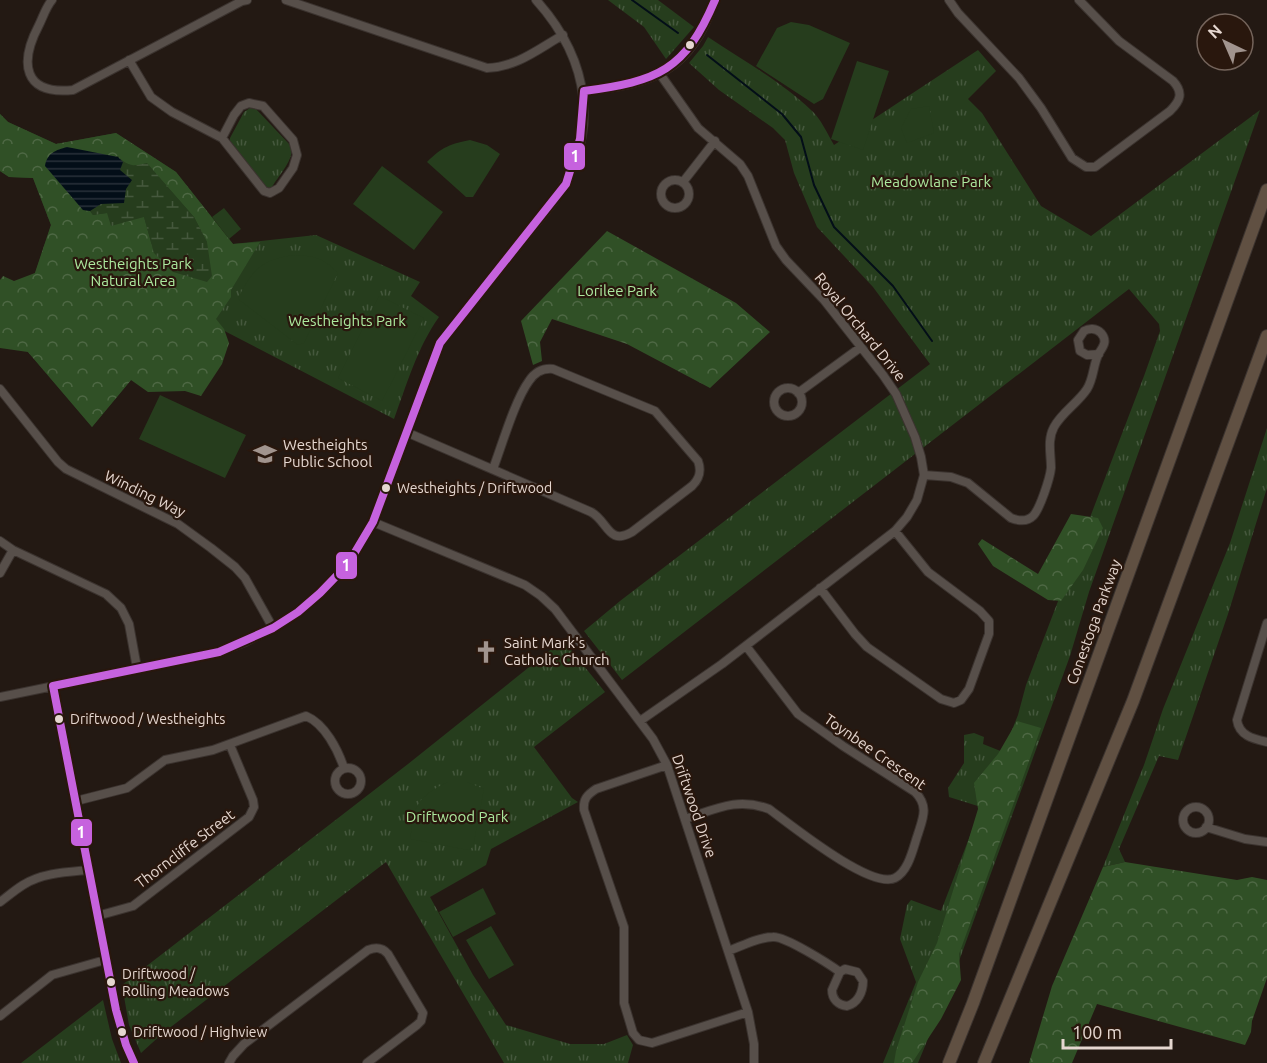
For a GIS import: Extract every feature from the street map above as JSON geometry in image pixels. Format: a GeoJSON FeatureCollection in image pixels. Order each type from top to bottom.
{"type":"FeatureCollection","features":[{"type":"Feature","properties":{"kind":"highway","name":"Conestoga Parkway"},"geometry":{"type":"LineString","coordinates":[[949,1063],[973,1003],[1267,190]]}},
{"type":"Feature","properties":{"kind":"highway"},"geometry":{"type":"LineString","coordinates":[[984,1063],[1133,701],[1267,336]]}},
{"type":"Feature","properties":{"kind":"street"},"geometry":{"type":"LineString","coordinates":[[52,0],[28,50],[26,62],[30,74],[37,83],[48,89],[59,91],[73,90],[247,0]]}},
{"type":"Feature","properties":{"kind":"street"},"geometry":{"type":"LineString","coordinates":[[285,0],[487,68],[502,67],[517,62],[563,35]]}},
{"type":"Feature","properties":{"kind":"street"},"geometry":{"type":"LineString","coordinates":[[0,697],[219,652],[245,642],[298,612],[341,571],[356,553],[373,522],[440,343],[566,184],[576,159],[583,123],[584,92],[574,59],[563,35],[536,0]]}},
{"type":"Feature","properties":{"kind":"street"},"geometry":{"type":"LineString","coordinates":[[584,92],[624,86],[660,74],[676,64],[701,35],[715,0]]}},
{"type":"Feature","properties":{"kind":"street"},"geometry":{"type":"LineString","coordinates":[[949,0],[958,13],[1019,78],[1072,158],[1086,167],[1095,167],[1170,111],[1178,102],[1181,94],[1173,81],[1119,41],[1079,0]]}},
{"type":"Feature","properties":{"kind":"street"},"geometry":{"type":"LineString","coordinates":[[129,60],[151,97],[172,112],[222,138],[260,188],[270,193],[279,188],[293,168],[297,155],[293,140],[263,106],[256,103],[249,102],[241,106],[222,138]]}},
{"type":"Feature","properties":{"kind":"street","name":"Royal Orchard Drive"},"geometry":{"type":"LineString","coordinates":[[640,721],[722,664],[895,531],[917,500],[924,475],[915,437],[896,394],[824,300],[786,260],[776,246],[748,176],[740,164],[698,128],[660,74]]}},
{"type":"Feature","properties":{"kind":"street"},"geometry":{"type":"LineString","coordinates":[[683,182],[715,141]]}},
{"type":"Feature","properties":{"kind":"street"},"geometry":{"type":"LineString","coordinates":[[798,393],[861,346]]}},
{"type":"Feature","properties":{"kind":"street"},"geometry":{"type":"LineString","coordinates":[[924,475],[951,477],[968,483],[1011,518],[1020,521],[1033,516],[1050,476],[1049,445],[1053,428],[1059,418],[1088,387],[1099,354]]}},
{"type":"Feature","properties":{"kind":"street"},"geometry":{"type":"LineString","coordinates":[[406,432],[591,512],[610,532],[623,536],[692,486],[697,481],[700,472],[698,461],[655,411],[546,368],[537,372],[529,380],[522,393],[493,469]]}},
{"type":"Feature","properties":{"kind":"street","name":"Winding Way"},"geometry":{"type":"LineString","coordinates":[[0,389],[66,469],[178,524],[235,567],[248,584],[273,628]]}},
{"type":"Feature","properties":{"kind":"street","name":"Driftwood Drive"},"geometry":{"type":"LineString","coordinates":[[373,522],[525,585],[541,596],[555,609],[640,721],[660,750],[667,765],[748,1012],[754,1044],[754,1063]]}},
{"type":"Feature","properties":{"kind":"street"},"geometry":{"type":"LineString","coordinates":[[820,588],[867,647],[941,699],[954,704],[961,700],[969,689],[989,634],[989,621],[980,611],[928,573],[895,531]]}},
{"type":"Feature","properties":{"kind":"street"},"geometry":{"type":"LineString","coordinates":[[0,541],[13,550],[106,594],[121,609],[129,624],[137,668]]}},
{"type":"Feature","properties":{"kind":"street"},"geometry":{"type":"LineString","coordinates":[[0,573],[13,550]]}},
{"type":"Feature","properties":{"kind":"street"},"geometry":{"type":"LineString","coordinates":[[1267,624],[1237,720],[1238,728],[1243,733],[1267,742]]}},
{"type":"Feature","properties":{"kind":"street","name":"Toynbee Crescent"},"geometry":{"type":"LineString","coordinates":[[685,819],[730,804],[755,804],[769,810],[849,866],[885,881],[894,879],[904,869],[923,819],[922,799],[915,792],[798,714],[746,646]]}},
{"type":"Feature","properties":{"kind":"street"},"geometry":{"type":"LineString","coordinates":[[53,686],[105,960],[120,1028],[134,1063]]}},
{"type":"Feature","properties":{"kind":"street"},"geometry":{"type":"LineString","coordinates":[[76,801],[128,788],[165,760],[213,750],[306,716],[316,723],[338,751],[344,768]]}},
{"type":"Feature","properties":{"kind":"street","name":"Thorncliffe Street"},"geometry":{"type":"LineString","coordinates":[[97,916],[133,906],[249,817],[254,807],[253,800],[231,744]]}},
{"type":"Feature","properties":{"kind":"street"},"geometry":{"type":"LineString","coordinates":[[667,765],[596,789],[588,794],[584,802],[584,810],[624,927],[624,1003],[633,1033],[639,1040],[652,1043],[748,1012]]}},
{"type":"Feature","properties":{"kind":"street"},"geometry":{"type":"LineString","coordinates":[[1206,827],[1245,839],[1267,842]]}},
{"type":"Feature","properties":{"kind":"street"},"geometry":{"type":"LineString","coordinates":[[0,902],[23,884],[35,879],[88,870]]}},
{"type":"Feature","properties":{"kind":"street"},"geometry":{"type":"LineString","coordinates":[[728,951],[777,937],[840,972],[852,969],[858,972],[863,981],[855,1002],[847,1006],[839,1004],[832,995],[840,972]]}},
{"type":"Feature","properties":{"kind":"street"},"geometry":{"type":"LineString","coordinates":[[229,1063],[232,1056],[244,1044],[375,947],[381,948],[388,954],[423,1013],[417,1025],[367,1063]]}},
{"type":"Feature","properties":{"kind":"street"},"geometry":{"type":"LineString","coordinates":[[0,1016],[52,975],[105,960]]}},
{"type":"Feature","properties":{"kind":"green space"},"geometry":{"type":"Polygon","coordinates":[[[608,0],[658,0],[694,27],[666,59],[644,27],[608,0]]]}},
{"type":"Feature","properties":{"kind":"green space"},"geometry":{"type":"Polygon","coordinates":[[[791,22],[809,25],[850,43],[823,99],[814,104],[756,66],[777,28],[791,22]]]}},
{"type":"Feature","properties":{"kind":"green space","name":"Meadowlane Park"},"geometry":{"type":"Polygon","coordinates":[[[708,37],[799,99],[818,118],[834,145],[978,50],[996,71],[968,99],[982,113],[1041,206],[1091,236],[1260,110],[1089,592],[1070,656],[951,983],[918,1063],[883,1063],[916,982],[900,939],[907,905],[911,900],[941,911],[981,807],[949,797],[948,788],[964,763],[964,735],[974,733],[984,737],[983,744],[1003,752],[1018,715],[1026,685],[1144,376],[1160,331],[1159,324],[1129,289],[622,680],[584,631],[930,364],[873,287],[817,227],[794,173],[785,140],[773,128],[719,90],[689,63],[708,37]]]}},
{"type":"Feature","properties":{"kind":"green space"},"geometry":{"type":"Polygon","coordinates":[[[857,61],[889,71],[863,150],[831,139],[857,61]]]}},
{"type":"Feature","properties":{"kind":"green space"},"geometry":{"type":"Polygon","coordinates":[[[929,106],[934,133],[907,143],[901,128],[911,109],[929,106]]]}},
{"type":"Feature","properties":{"kind":"green space"},"geometry":{"type":"Polygon","coordinates":[[[250,108],[256,109],[291,146],[289,162],[269,188],[264,187],[230,143],[230,138],[244,112],[250,108]]]}},
{"type":"Feature","properties":{"kind":"green space","name":"Westheights Park Natural Area"},"geometry":{"type":"Polygon","coordinates":[[[0,114],[8,122],[56,144],[116,133],[176,172],[233,244],[316,235],[420,282],[411,296],[439,317],[419,354],[394,419],[211,324],[131,380],[92,427],[28,352],[35,273],[51,225],[33,178],[9,177],[0,171],[0,114]]]}},
{"type":"Feature","properties":{"kind":"green space","name":"Westheights Park Natural Area"},"geometry":{"type":"Polygon","coordinates":[[[0,114],[8,122],[56,144],[116,133],[176,172],[233,244],[260,242],[231,290],[231,297],[216,319],[224,329],[229,343],[222,364],[201,396],[185,391],[148,392],[131,380],[92,427],[28,352],[0,348],[0,280],[3,276],[14,281],[35,273],[51,225],[33,178],[9,177],[0,171],[0,114]],[[118,156],[46,166],[83,210],[90,211],[93,215],[107,213],[144,217],[154,253],[207,242],[194,217],[147,164],[131,165],[118,156]]]}},
{"type":"Feature","properties":{"kind":"green space"},"geometry":{"type":"Polygon","coordinates":[[[470,140],[487,145],[500,154],[473,197],[466,197],[427,162],[447,147],[470,140]]]}},
{"type":"Feature","properties":{"kind":"green space"},"geometry":{"type":"Polygon","coordinates":[[[123,162],[133,166],[147,163],[194,217],[207,242],[212,276],[207,282],[173,272],[154,253],[144,217],[111,226],[107,213],[93,215],[90,211],[103,205],[124,203],[126,189],[120,170],[123,162]]]}},
{"type":"Feature","properties":{"kind":"green space"},"geometry":{"type":"Polygon","coordinates":[[[382,166],[443,212],[414,250],[353,204],[382,166]]]}},
{"type":"Feature","properties":{"kind":"green space"},"geometry":{"type":"Polygon","coordinates":[[[224,208],[241,229],[229,239],[212,217],[224,208]]]}},
{"type":"Feature","properties":{"kind":"green space","name":"Lorilee Park"},"geometry":{"type":"Polygon","coordinates":[[[607,231],[736,303],[770,332],[710,388],[627,344],[552,319],[540,342],[542,361],[533,365],[521,321],[607,231]]]}},
{"type":"Feature","properties":{"kind":"green space"},"geometry":{"type":"Polygon","coordinates":[[[295,255],[319,259],[338,273],[304,343],[298,345],[238,299],[248,280],[260,267],[275,259],[295,255]]]}},
{"type":"Feature","properties":{"kind":"green space"},"geometry":{"type":"Polygon","coordinates":[[[379,296],[424,318],[382,401],[338,378],[379,296]]]}},
{"type":"Feature","properties":{"kind":"green space"},"geometry":{"type":"Polygon","coordinates":[[[160,395],[246,435],[225,478],[139,439],[160,395]]]}},
{"type":"Feature","properties":{"kind":"green space"},"geometry":{"type":"Polygon","coordinates":[[[1267,428],[1267,488],[1228,614],[1178,760],[1159,756],[1119,849],[1125,862],[1103,867],[1230,543],[1267,428]]]}},
{"type":"Feature","properties":{"kind":"green space"},"geometry":{"type":"Polygon","coordinates":[[[1071,514],[1098,518],[1103,528],[1083,570],[1061,601],[1048,600],[993,566],[978,544],[982,539],[1038,574],[1071,514]]]}},
{"type":"Feature","properties":{"kind":"green space","name":"Driftwood Park"},"geometry":{"type":"Polygon","coordinates":[[[563,640],[605,692],[534,747],[572,798],[578,802],[491,849],[486,865],[430,897],[473,975],[506,1025],[570,1044],[604,1044],[627,1035],[633,1045],[628,1063],[504,1063],[386,862],[163,1033],[141,1053],[129,1025],[122,985],[408,764],[563,640]]]}},
{"type":"Feature","properties":{"kind":"green space"},"geometry":{"type":"Polygon","coordinates":[[[1017,721],[1041,728],[959,954],[961,980],[941,1019],[912,1063],[894,1063],[918,982],[937,943],[978,809],[974,783],[998,754],[1017,721]]]}},
{"type":"Feature","properties":{"kind":"green space","name":"Driftwood Park"},"geometry":{"type":"Polygon","coordinates":[[[448,782],[467,782],[484,789],[473,847],[468,850],[411,839],[413,819],[419,804],[430,792],[448,782]]]}},
{"type":"Feature","properties":{"kind":"green space"},"geometry":{"type":"Polygon","coordinates":[[[1125,862],[1237,880],[1252,877],[1267,880],[1267,978],[1245,1045],[1097,1004],[1072,1063],[1029,1063],[1052,986],[1103,867],[1125,862]]]}},
{"type":"Feature","properties":{"kind":"green space"},"geometry":{"type":"Polygon","coordinates":[[[483,888],[496,914],[453,937],[439,912],[483,888]]]}},
{"type":"Feature","properties":{"kind":"green space"},"geometry":{"type":"Polygon","coordinates":[[[491,926],[514,965],[489,979],[466,940],[491,926]]]}},
{"type":"Feature","properties":{"kind":"green space"},"geometry":{"type":"Polygon","coordinates":[[[103,1000],[112,1039],[121,1063],[21,1063],[103,1000]]]}},
{"type":"Feature","properties":{"kind":"shaded area"},"geometry":{"type":"Polygon","coordinates":[[[67,147],[118,157],[123,162],[120,170],[132,180],[126,189],[124,203],[101,204],[90,211],[83,210],[45,166],[50,155],[67,147]]]}},
{"type":"Feature","properties":{"kind":"waterway"},"geometry":{"type":"LineString","coordinates":[[632,0],[678,33]]}},
{"type":"Feature","properties":{"kind":"waterway"},"geometry":{"type":"LineString","coordinates":[[707,55],[782,114],[801,137],[814,185],[834,227],[893,286],[932,341]]}},
{"type":"Feature","properties":{"kind":"transit line","name":"1"},"geometry":{"type":"LineString","coordinates":[[134,1063],[116,1010],[53,686],[219,652],[273,628],[298,612],[348,564],[373,522],[440,343],[566,184],[580,139],[584,91],[631,83],[650,77],[666,68],[692,43],[715,0]]}},
{"type":"Feature","properties":{"kind":"place","name":"Westheights Public School"},"geometry":{"type":"Point","coordinates":[265,454]}},
{"type":"Feature","properties":{"kind":"place","name":"Westheights / Driftwood"},"geometry":{"type":"Point","coordinates":[386,488]}},
{"type":"Feature","properties":{"kind":"place","name":"Saint Mark's Catholic Church"},"geometry":{"type":"Point","coordinates":[486,652]}},
{"type":"Feature","properties":{"kind":"place","name":"Driftwood / Westheights"},"geometry":{"type":"Point","coordinates":[59,719]}},
{"type":"Feature","properties":{"kind":"place","name":"Driftwood / Rolling Meadows"},"geometry":{"type":"Point","coordinates":[111,982]}},
{"type":"Feature","properties":{"kind":"place","name":"Driftwood / Highview"},"geometry":{"type":"Point","coordinates":[122,1032]}},
{"type":"Feature","properties":{"kind":"park label","name":"Westheights Park"},"geometry":{"type":"Point","coordinates":[347,321]}}]}
